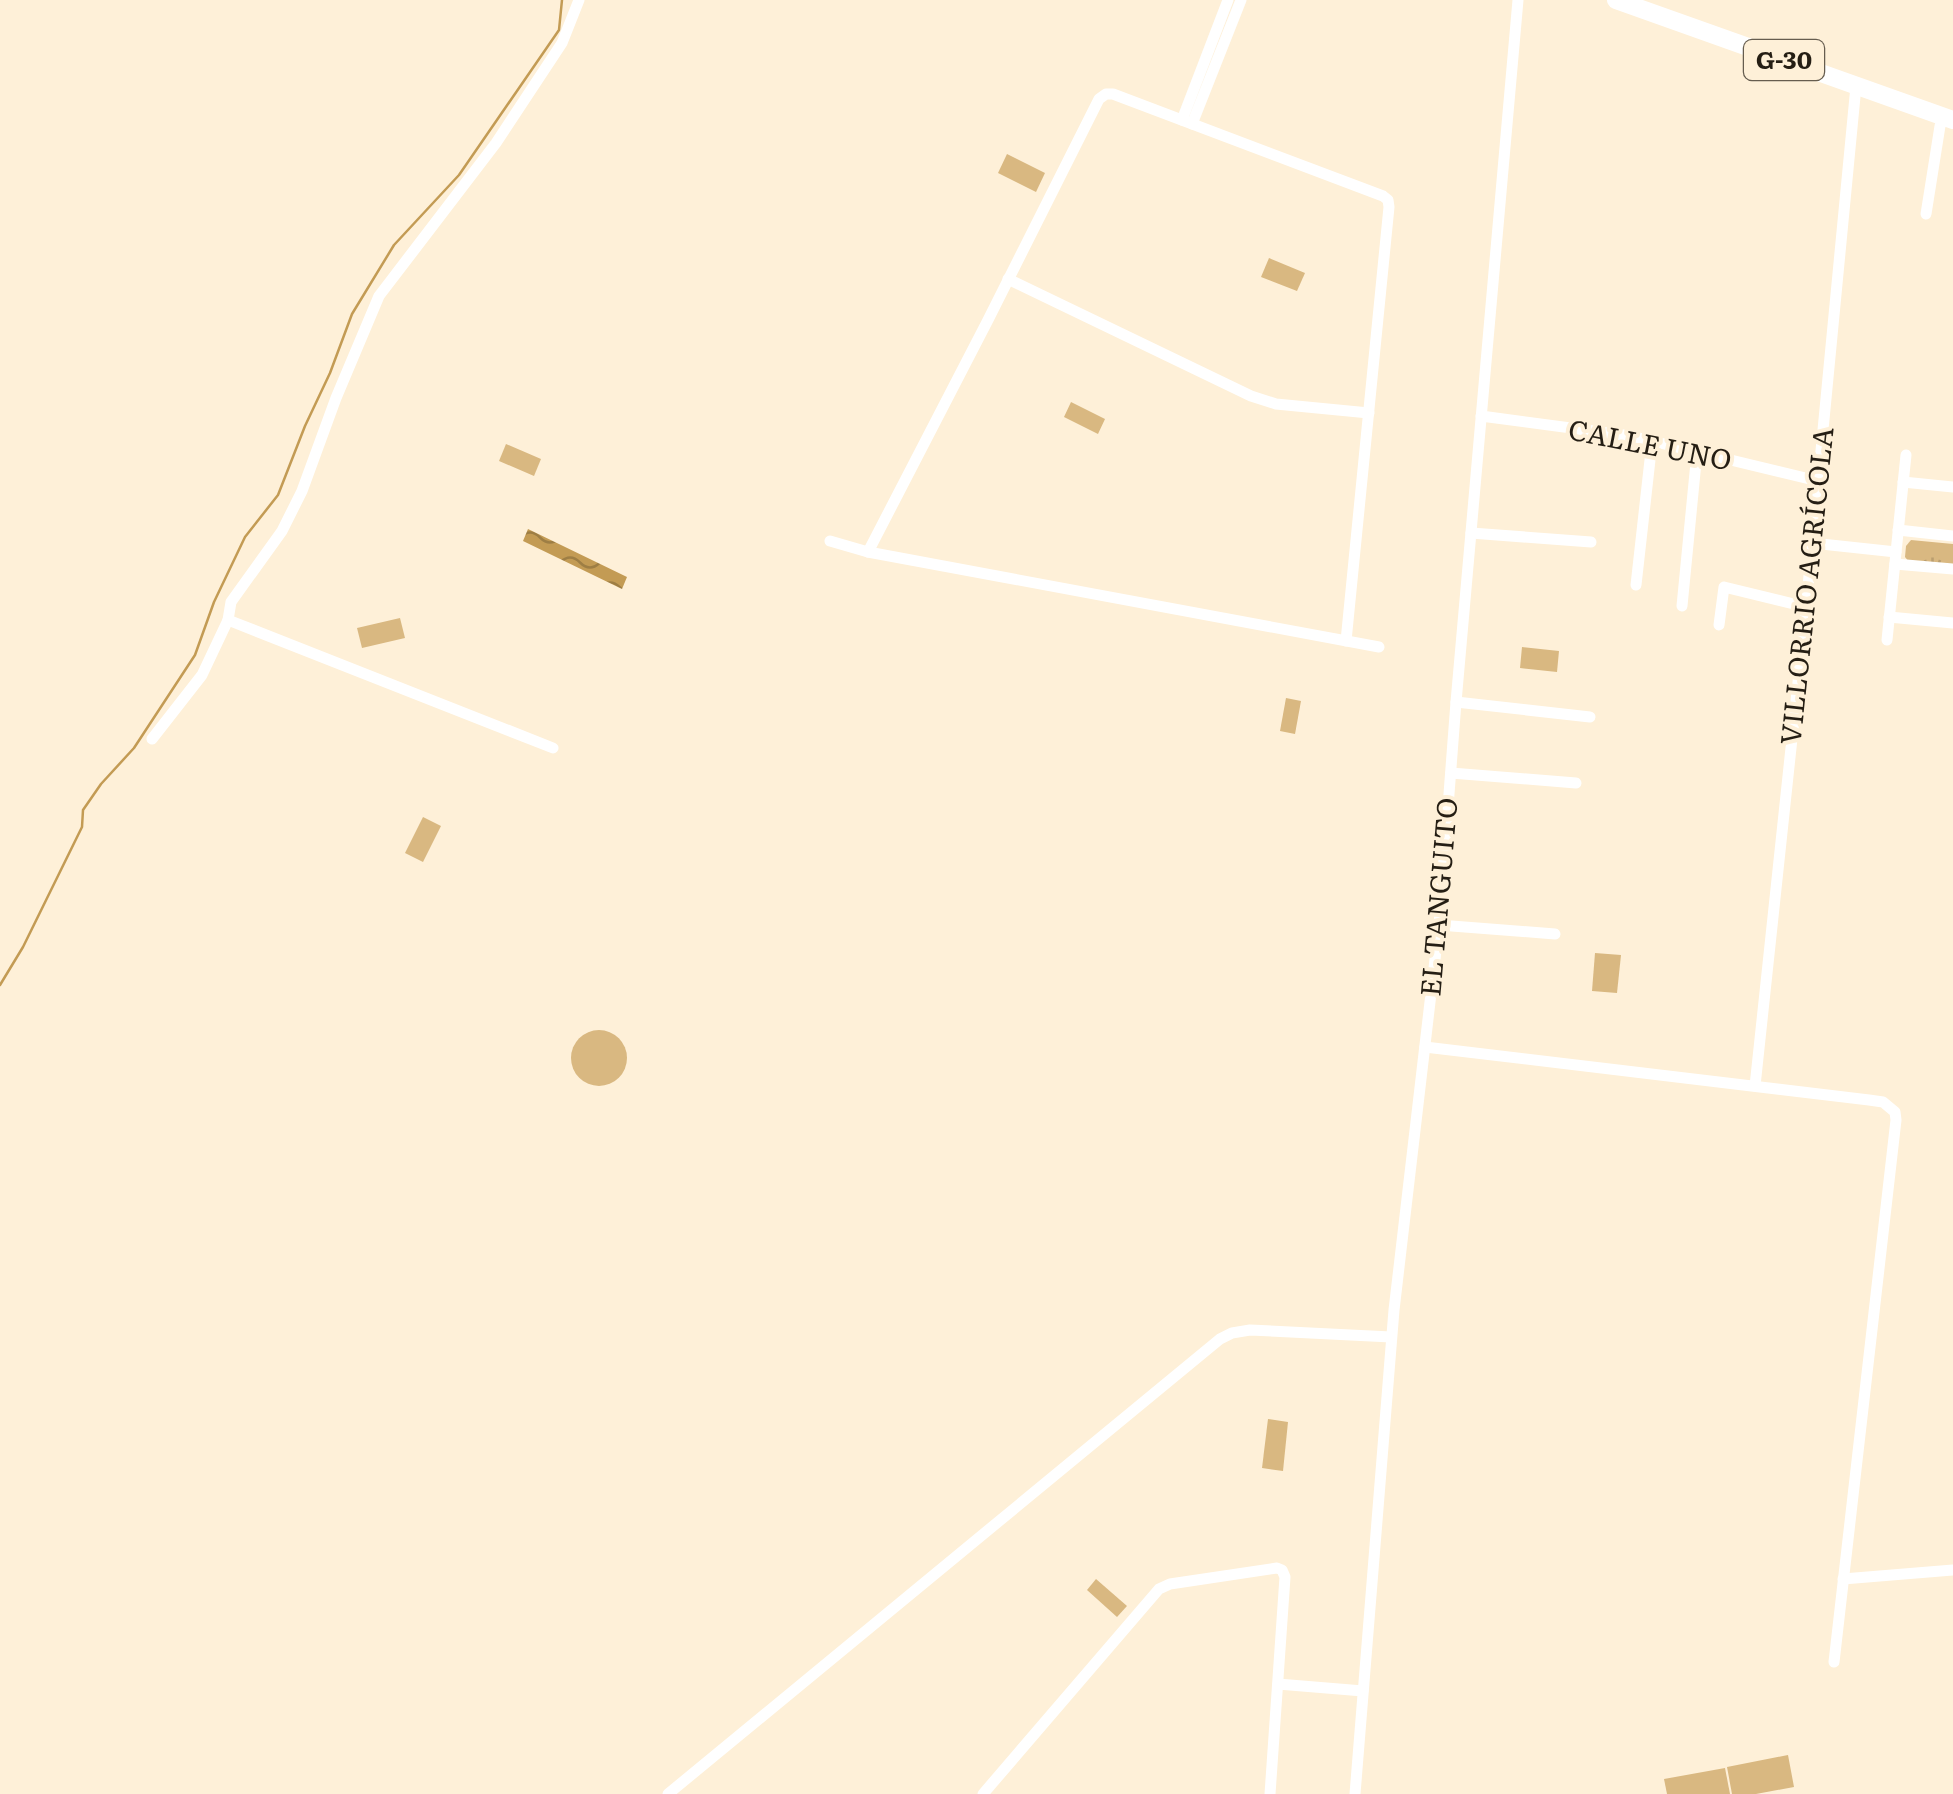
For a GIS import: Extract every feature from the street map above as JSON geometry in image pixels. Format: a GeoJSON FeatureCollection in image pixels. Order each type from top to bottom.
{"type":"FeatureCollection","features":[{"type":"Feature","properties":{"kind":"main road","name":"G-30"},"geometry":{"type":"LineString","coordinates":[[1616,0],[1948,118]]}},
{"type":"Feature","properties":{"kind":"street"},"geometry":{"type":"LineString","coordinates":[[152,739],[202,675],[228,620],[231,602],[282,531],[302,491],[380,296],[496,142],[562,43],[578,0]]}},
{"type":"Feature","properties":{"kind":"street"},"geometry":{"type":"LineString","coordinates":[[1187,122],[1228,0]]}},
{"type":"Feature","properties":{"kind":"street"},"geometry":{"type":"LineString","coordinates":[[1187,122],[1241,0]]}},
{"type":"Feature","properties":{"kind":"street","name":"EL TANGUITO"},"geometry":{"type":"LineString","coordinates":[[1355,1794],[1391,1338],[1439,924],[1518,0]]}},
{"type":"Feature","properties":{"kind":"street","name":"VILLORRIO AGRÍCOLA"},"geometry":{"type":"LineString","coordinates":[[1755,1086],[1856,86]]}},
{"type":"Feature","properties":{"kind":"street"},"geometry":{"type":"LineString","coordinates":[[868,552],[1100,97],[1116,95],[1388,200],[1346,641]]}},
{"type":"Feature","properties":{"kind":"street"},"geometry":{"type":"LineString","coordinates":[[1926,214],[1940,126],[1948,118]]}},
{"type":"Feature","properties":{"kind":"street"},"geometry":{"type":"LineString","coordinates":[[1008,280],[1251,396],[1276,404],[1369,414]]}},
{"type":"Feature","properties":{"kind":"street","name":"CALLE UNO"},"geometry":{"type":"LineString","coordinates":[[1481,416],[1631,436],[1818,482]]}},
{"type":"Feature","properties":{"kind":"street"},"geometry":{"type":"LineString","coordinates":[[1636,586],[1652,442]]}},
{"type":"Feature","properties":{"kind":"street"},"geometry":{"type":"LineString","coordinates":[[1682,606],[1697,452]]}},
{"type":"Feature","properties":{"kind":"street"},"geometry":{"type":"LineString","coordinates":[[1888,640],[1906,455]]}},
{"type":"Feature","properties":{"kind":"street"},"geometry":{"type":"LineString","coordinates":[[1903,482],[1953,487]]}},
{"type":"Feature","properties":{"kind":"street"},"geometry":{"type":"LineString","coordinates":[[1898,530],[1953,536]]}},
{"type":"Feature","properties":{"kind":"street"},"geometry":{"type":"LineString","coordinates":[[1471,534],[1591,542]]}},
{"type":"Feature","properties":{"kind":"street"},"geometry":{"type":"LineString","coordinates":[[830,540],[868,552],[1379,647]]}},
{"type":"Feature","properties":{"kind":"street"},"geometry":{"type":"LineString","coordinates":[[1812,542],[1953,570]]}},
{"type":"Feature","properties":{"kind":"street"},"geometry":{"type":"LineString","coordinates":[[1719,625],[1724,587],[1806,608]]}},
{"type":"Feature","properties":{"kind":"street"},"geometry":{"type":"LineString","coordinates":[[1890,617],[1953,624]]}},
{"type":"Feature","properties":{"kind":"street"},"geometry":{"type":"LineString","coordinates":[[228,620],[553,748]]}},
{"type":"Feature","properties":{"kind":"street"},"geometry":{"type":"LineString","coordinates":[[1456,702],[1590,716]]}},
{"type":"Feature","properties":{"kind":"street"},"geometry":{"type":"LineString","coordinates":[[1451,773],[1576,782]]}},
{"type":"Feature","properties":{"kind":"street"},"geometry":{"type":"LineString","coordinates":[[1439,924],[1555,934]]}},
{"type":"Feature","properties":{"kind":"street"},"geometry":{"type":"LineString","coordinates":[[1425,1047],[1883,1102],[1895,1112],[1834,1662]]}},
{"type":"Feature","properties":{"kind":"street"},"geometry":{"type":"LineString","coordinates":[[668,1794],[1220,1339],[1250,1330],[1391,1338]]}},
{"type":"Feature","properties":{"kind":"street"},"geometry":{"type":"LineString","coordinates":[[984,1794],[1166,1584],[1273,1568],[1282,1570],[1285,1577],[1270,1794]]}},
{"type":"Feature","properties":{"kind":"street"},"geometry":{"type":"LineString","coordinates":[[1843,1580],[1953,1570]]}},
{"type":"Feature","properties":{"kind":"street"},"geometry":{"type":"LineString","coordinates":[[1278,1684],[1363,1691]]}},
{"type":"Feature","properties":{"kind":"green space"},"geometry":{"type":"Polygon","coordinates":[[[1007,154],[1045,173],[1036,192],[998,173],[1007,154]]]}},
{"type":"Feature","properties":{"kind":"green space"},"geometry":{"type":"Polygon","coordinates":[[[1269,258],[1305,273],[1297,291],[1261,277],[1269,258]]]}},
{"type":"Feature","properties":{"kind":"green space"},"geometry":{"type":"Polygon","coordinates":[[[1071,402],[1105,419],[1098,434],[1064,417],[1071,402]]]}},
{"type":"Feature","properties":{"kind":"green space"},"geometry":{"type":"Polygon","coordinates":[[[506,444],[541,459],[534,476],[499,461],[506,444]]]}},
{"type":"Feature","properties":{"kind":"green space"},"geometry":{"type":"Polygon","coordinates":[[[1911,540],[1953,544],[1953,567],[1909,562],[1905,557],[1906,546],[1911,540]]]}},
{"type":"Feature","properties":{"kind":"green space"},"geometry":{"type":"Polygon","coordinates":[[[400,618],[405,638],[362,648],[357,628],[400,618]]]}},
{"type":"Feature","properties":{"kind":"green space"},"geometry":{"type":"Polygon","coordinates":[[[1522,647],[1559,651],[1557,672],[1520,668],[1522,647]]]}},
{"type":"Feature","properties":{"kind":"green space"},"geometry":{"type":"Polygon","coordinates":[[[1286,698],[1301,701],[1295,734],[1280,731],[1286,698]]]}},
{"type":"Feature","properties":{"kind":"green space"},"geometry":{"type":"Polygon","coordinates":[[[423,817],[441,826],[423,862],[405,853],[423,817]]]}},
{"type":"Feature","properties":{"kind":"green space"},"geometry":{"type":"Polygon","coordinates":[[[1595,953],[1621,955],[1617,993],[1592,991],[1595,953]]]}},
{"type":"Feature","properties":{"kind":"green space"},"geometry":{"type":"Polygon","coordinates":[[[599,1030],[619,1038],[627,1058],[619,1078],[599,1086],[579,1078],[571,1058],[579,1038],[599,1030]]]}},
{"type":"Feature","properties":{"kind":"green space"},"geometry":{"type":"Polygon","coordinates":[[[1268,1419],[1288,1422],[1283,1471],[1262,1468],[1268,1419]]]}},
{"type":"Feature","properties":{"kind":"green space"},"geometry":{"type":"Polygon","coordinates":[[[1096,1579],[1127,1606],[1117,1617],[1087,1590],[1096,1579]]]}},
{"type":"Feature","properties":{"kind":"green space"},"geometry":{"type":"Polygon","coordinates":[[[1788,1755],[1794,1787],[1732,1794],[1727,1767],[1788,1755]]]}},
{"type":"Feature","properties":{"kind":"green space"},"geometry":{"type":"Polygon","coordinates":[[[1725,1768],[1730,1794],[1667,1794],[1664,1779],[1725,1768]]]}},
{"type":"Feature","properties":{"kind":"water"},"geometry":{"type":"Polygon","coordinates":[[[528,529],[627,577],[622,589],[523,541],[528,529]]]}},
{"type":"Feature","properties":{"kind":"waterway"},"geometry":{"type":"LineString","coordinates":[[0,985],[82,827],[83,810],[134,748],[195,655],[214,602],[245,537],[278,495],[352,314],[394,245],[459,175],[559,30],[562,0]]}}]}
